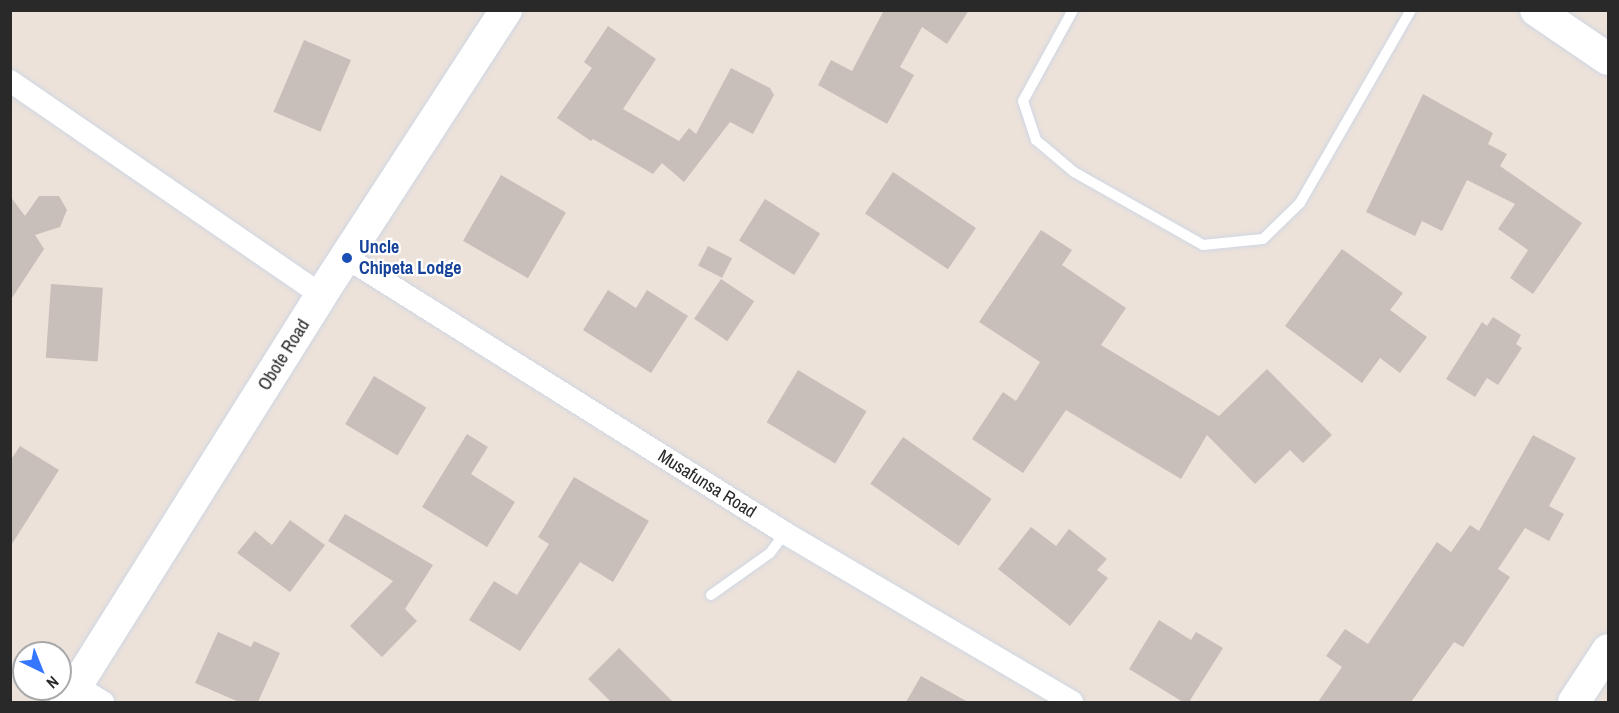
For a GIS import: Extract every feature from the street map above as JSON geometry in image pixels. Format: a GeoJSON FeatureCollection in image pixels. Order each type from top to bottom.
{"type":"FeatureCollection","features":[{"type":"Feature","properties":{"kind":"street","name":"Obote Road"},"geometry":{"type":"LineString","coordinates":[[82,697],[321,296],[506,10]]}},
{"type":"Feature","properties":{"kind":"street"},"geometry":{"type":"LineString","coordinates":[[1536,10],[1608,59]]}},
{"type":"Feature","properties":{"kind":"street"},"geometry":{"type":"LineString","coordinates":[[10,81],[321,296]]}},
{"type":"Feature","properties":{"kind":"street","name":"Musafunsa Road"},"geometry":{"type":"LineString","coordinates":[[347,258],[785,533],[1072,702]]}},
{"type":"Feature","properties":{"kind":"street"},"geometry":{"type":"LineString","coordinates":[[1574,702],[1608,650]]}},
{"type":"Feature","properties":{"kind":"lane"},"geometry":{"type":"LineString","coordinates":[[1073,10],[1023,101],[1036,140],[1074,172],[1203,245],[1263,239],[1300,203],[1412,10]]}},
{"type":"Feature","properties":{"kind":"lane"},"geometry":{"type":"LineString","coordinates":[[711,595],[770,553],[785,533]]}},
{"type":"Feature","properties":{"kind":"building"},"geometry":{"type":"Polygon","coordinates":[[[884,10],[969,10],[947,44],[922,27],[900,67],[914,75],[887,124],[818,85],[831,60],[852,71],[884,10]]]}},
{"type":"Feature","properties":{"kind":"building"},"geometry":{"type":"Polygon","coordinates":[[[608,26],[656,59],[623,109],[679,141],[689,128],[696,134],[731,68],[770,88],[774,95],[753,134],[730,122],[684,182],[662,163],[653,174],[593,139],[591,141],[557,118],[592,68],[584,62],[608,26]]]}},
{"type":"Feature","properties":{"kind":"building"},"geometry":{"type":"Polygon","coordinates":[[[304,40],[351,60],[320,132],[274,112],[304,40]]]}},
{"type":"Feature","properties":{"kind":"building"},"geometry":{"type":"Polygon","coordinates":[[[1423,94],[1493,133],[1488,144],[1507,154],[1500,166],[1582,223],[1533,294],[1510,278],[1528,250],[1498,229],[1515,204],[1467,180],[1442,231],[1422,221],[1415,236],[1366,212],[1423,94]]]}},
{"type":"Feature","properties":{"kind":"building"},"geometry":{"type":"Polygon","coordinates":[[[893,172],[976,228],[948,269],[865,213],[893,172]]]}},
{"type":"Feature","properties":{"kind":"building"},"geometry":{"type":"Polygon","coordinates":[[[501,175],[566,212],[528,278],[463,241],[501,175]]]}},
{"type":"Feature","properties":{"kind":"building"},"geometry":{"type":"Polygon","coordinates":[[[10,196],[25,216],[39,196],[59,196],[67,210],[60,227],[35,235],[44,249],[10,301],[10,196]]]}},
{"type":"Feature","properties":{"kind":"building"},"geometry":{"type":"Polygon","coordinates":[[[765,199],[820,233],[794,275],[739,241],[765,199]]]}},
{"type":"Feature","properties":{"kind":"building"},"geometry":{"type":"Polygon","coordinates":[[[1041,230],[1072,250],[1062,265],[1126,308],[1101,345],[1219,416],[1267,369],[1332,435],[1303,463],[1290,450],[1255,484],[1207,435],[1181,479],[1066,410],[1023,473],[972,439],[1003,392],[1016,401],[1040,362],[979,322],[1041,230]]]}},
{"type":"Feature","properties":{"kind":"building"},"geometry":{"type":"Polygon","coordinates":[[[708,246],[732,258],[722,278],[698,266],[708,246]]]}},
{"type":"Feature","properties":{"kind":"building"},"geometry":{"type":"Polygon","coordinates":[[[1342,249],[1403,293],[1390,310],[1427,337],[1400,373],[1380,358],[1362,383],[1285,326],[1342,249]]]}},
{"type":"Feature","properties":{"kind":"building"},"geometry":{"type":"Polygon","coordinates":[[[721,279],[754,301],[727,341],[694,319],[721,279]]]}},
{"type":"Feature","properties":{"kind":"building"},"geometry":{"type":"Polygon","coordinates":[[[51,284],[103,288],[98,361],[46,358],[51,284]]]}},
{"type":"Feature","properties":{"kind":"building"},"geometry":{"type":"Polygon","coordinates":[[[608,290],[636,308],[647,290],[688,316],[651,373],[583,330],[608,290]]]}},
{"type":"Feature","properties":{"kind":"building"},"geometry":{"type":"Polygon","coordinates":[[[1493,317],[1521,335],[1516,344],[1522,348],[1498,385],[1487,378],[1475,397],[1446,379],[1482,322],[1487,326],[1493,317]]]}},
{"type":"Feature","properties":{"kind":"building"},"geometry":{"type":"Polygon","coordinates":[[[798,370],[867,411],[835,463],[767,422],[798,370]]]}},
{"type":"Feature","properties":{"kind":"building"},"geometry":{"type":"Polygon","coordinates":[[[374,376],[426,407],[397,455],[345,424],[374,376]]]}},
{"type":"Feature","properties":{"kind":"building"},"geometry":{"type":"Polygon","coordinates":[[[467,434],[488,447],[471,474],[515,502],[487,547],[422,507],[467,434]]]}},
{"type":"Feature","properties":{"kind":"building"},"geometry":{"type":"Polygon","coordinates":[[[1533,435],[1576,458],[1549,506],[1564,514],[1549,541],[1525,528],[1498,569],[1510,577],[1463,647],[1454,642],[1411,702],[1318,702],[1342,667],[1326,656],[1345,629],[1368,644],[1437,542],[1451,552],[1470,525],[1479,531],[1533,435]]]}},
{"type":"Feature","properties":{"kind":"building"},"geometry":{"type":"Polygon","coordinates":[[[903,437],[991,499],[959,546],[870,484],[903,437]]]}},
{"type":"Feature","properties":{"kind":"building"},"geometry":{"type":"Polygon","coordinates":[[[20,446],[59,470],[10,547],[10,461],[20,446]]]}},
{"type":"Feature","properties":{"kind":"building"},"geometry":{"type":"Polygon","coordinates":[[[574,477],[649,521],[613,582],[580,562],[520,651],[469,620],[494,581],[517,595],[549,544],[538,537],[574,477]]]}},
{"type":"Feature","properties":{"kind":"building"},"geometry":{"type":"Polygon","coordinates":[[[345,514],[433,565],[405,609],[417,621],[382,657],[350,626],[393,581],[328,541],[345,514]]]}},
{"type":"Feature","properties":{"kind":"building"},"geometry":{"type":"Polygon","coordinates":[[[290,520],[325,545],[290,592],[237,553],[255,531],[272,545],[290,520]]]}},
{"type":"Feature","properties":{"kind":"building"},"geometry":{"type":"Polygon","coordinates":[[[1031,527],[1056,546],[1069,529],[1107,559],[1097,570],[1108,578],[1070,626],[998,569],[1031,527]]]}},
{"type":"Feature","properties":{"kind":"building"},"geometry":{"type":"Polygon","coordinates":[[[1159,620],[1191,640],[1196,632],[1223,648],[1189,702],[1183,702],[1129,669],[1159,620]]]}},
{"type":"Feature","properties":{"kind":"building"},"geometry":{"type":"Polygon","coordinates":[[[218,632],[251,647],[254,641],[280,653],[258,702],[239,702],[195,683],[218,632]]]}},
{"type":"Feature","properties":{"kind":"building"},"geometry":{"type":"Polygon","coordinates":[[[619,648],[673,702],[611,702],[588,679],[619,648]]]}},
{"type":"Feature","properties":{"kind":"building"},"geometry":{"type":"Polygon","coordinates":[[[921,676],[968,702],[906,702],[921,676]]]}},
{"type":"Feature","properties":{"kind":"place","name":"Uncle Chipeta Lodge"},"geometry":{"type":"Point","coordinates":[347,258]}}]}
